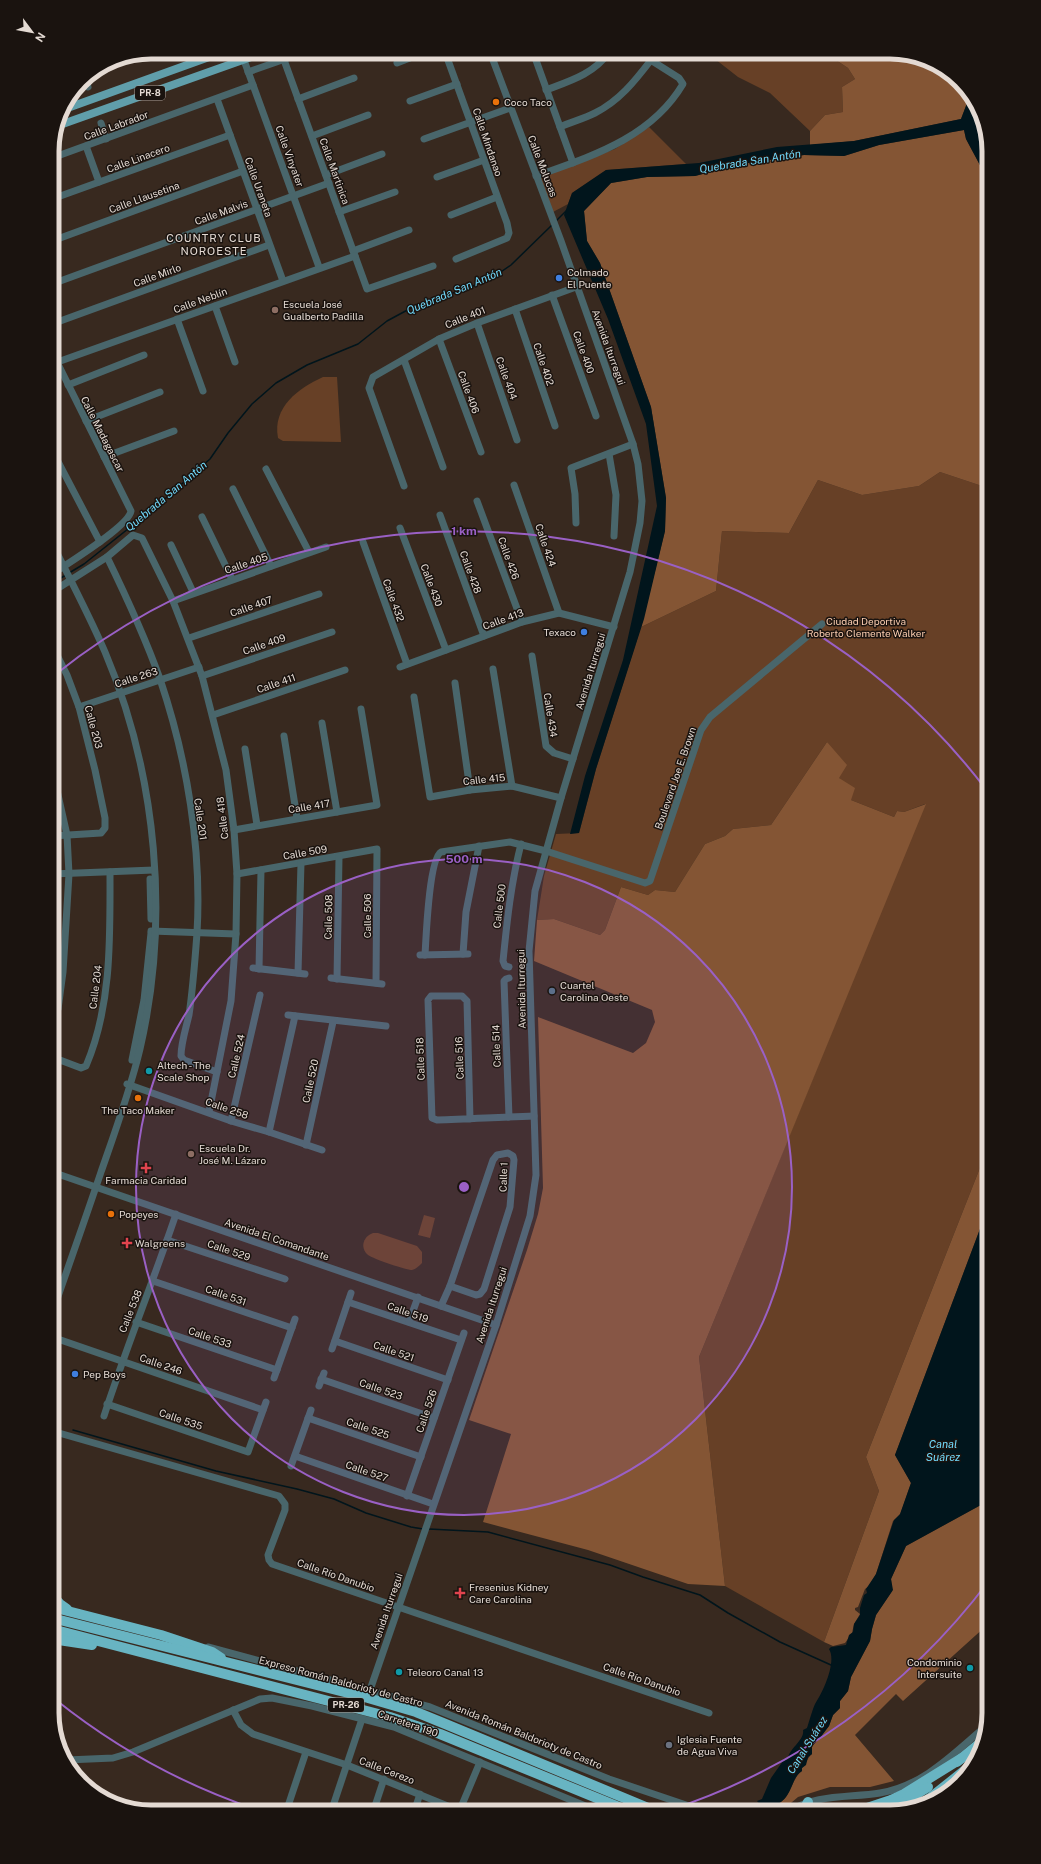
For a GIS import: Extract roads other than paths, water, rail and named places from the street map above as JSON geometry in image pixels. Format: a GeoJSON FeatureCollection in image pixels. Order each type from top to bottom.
{"type":"FeatureCollection","features":[{"type":"Feature","properties":{"kind":"highway"},"geometry":{"type":"LineString","coordinates":[[59,1603],[74,1613]]}},
{"type":"Feature","properties":{"kind":"highway"},"geometry":{"type":"LineString","coordinates":[[59,1609],[161,1635],[212,1652],[232,1664]]}},
{"type":"Feature","properties":{"kind":"highway","name":"Expreso Román Baldorioty de Castro"},"geometry":{"type":"LineString","coordinates":[[59,1620],[368,1698],[416,1712],[641,1805]]}},
{"type":"Feature","properties":{"kind":"highway","name":"PR-26"},"geometry":{"type":"LineString","coordinates":[[59,1631],[364,1710],[411,1724],[614,1805]]}},
{"type":"Feature","properties":{"kind":"highway"},"geometry":{"type":"LineString","coordinates":[[59,1640],[128,1648]]}},
{"type":"Feature","properties":{"kind":"highway"},"geometry":{"type":"LineString","coordinates":[[901,1804],[921,1792],[975,1747]]}},
{"type":"Feature","properties":{"kind":"highway"},"geometry":{"type":"LineString","coordinates":[[876,1805],[904,1794],[962,1758]]}},
{"type":"Feature","properties":{"kind":"highway"},"geometry":{"type":"LineString","coordinates":[[939,1791],[954,1779]]}},
{"type":"Feature","properties":{"kind":"main road","name":"PR-8"},"geometry":{"type":"LineString","coordinates":[[71,107],[204,59]]}},
{"type":"Feature","properties":{"kind":"main road","name":"PR-8"},"geometry":{"type":"LineString","coordinates":[[63,123],[235,59]]}},
{"type":"Feature","properties":{"kind":"street","name":"Calle Vinyater"},"geometry":{"type":"LineString","coordinates":[[244,59],[319,268]]}},
{"type":"Feature","properties":{"kind":"street"},"geometry":{"type":"LineString","coordinates":[[397,63],[407,59]]}},
{"type":"Feature","properties":{"kind":"street","name":"Calle Mindanao"},"geometry":{"type":"LineString","coordinates":[[448,59],[507,222],[509,234],[507,238],[456,259]]}},
{"type":"Feature","properties":{"kind":"street","name":"Calle Molucas"},"geometry":{"type":"LineString","coordinates":[[492,59],[561,241],[576,287]]}},
{"type":"Feature","properties":{"kind":"street"},"geometry":{"type":"LineString","coordinates":[[537,59],[546,90],[573,163]]}},
{"type":"Feature","properties":{"kind":"street"},"geometry":{"type":"LineString","coordinates":[[546,90],[574,80],[588,72],[602,59]]}},
{"type":"Feature","properties":{"kind":"street"},"geometry":{"type":"LineString","coordinates":[[248,72],[284,60]]}},
{"type":"Feature","properties":{"kind":"street","name":"Calle Martinica"},"geometry":{"type":"LineString","coordinates":[[284,60],[367,289],[433,266]]}},
{"type":"Feature","properties":{"kind":"street"},"geometry":{"type":"LineString","coordinates":[[536,176],[609,149],[648,125],[667,106],[682,84],[679,78],[651,60],[633,84],[618,98],[595,113],[560,127]]}},
{"type":"Feature","properties":{"kind":"street"},"geometry":{"type":"LineString","coordinates":[[298,99],[354,78]]}},
{"type":"Feature","properties":{"kind":"street"},"geometry":{"type":"LineString","coordinates":[[410,101],[457,84]]}},
{"type":"Feature","properties":{"kind":"street","name":"Calle Labrador"},"geometry":{"type":"LineString","coordinates":[[59,156],[253,85]]}},
{"type":"Feature","properties":{"kind":"street","name":"Calle Uraneta"},"geometry":{"type":"LineString","coordinates":[[218,99],[282,281]]}},
{"type":"Feature","properties":{"kind":"street"},"geometry":{"type":"LineString","coordinates":[[424,139],[510,108]]}},
{"type":"Feature","properties":{"kind":"street"},"geometry":{"type":"LineString","coordinates":[[312,136],[368,116]]}},
{"type":"Feature","properties":{"kind":"street"},"geometry":{"type":"LineString","coordinates":[[101,123],[106,139]]}},
{"type":"Feature","properties":{"kind":"street","name":"Calle Linacero"},"geometry":{"type":"LineString","coordinates":[[59,196],[230,135]]}},
{"type":"Feature","properties":{"kind":"street"},"geometry":{"type":"LineString","coordinates":[[86,146],[99,182]]}},
{"type":"Feature","properties":{"kind":"street"},"geometry":{"type":"LineString","coordinates":[[326,175],[382,154]]}},
{"type":"Feature","properties":{"kind":"street"},"geometry":{"type":"LineString","coordinates":[[437,177],[484,160]]}},
{"type":"Feature","properties":{"kind":"street","name":"Calle Llausetina"},"geometry":{"type":"LineString","coordinates":[[59,238],[243,171]]}},
{"type":"Feature","properties":{"kind":"street","name":"Calle Malvis"},"geometry":{"type":"LineString","coordinates":[[59,281],[329,183]]}},
{"type":"Feature","properties":{"kind":"street"},"geometry":{"type":"LineString","coordinates":[[339,212],[395,192]]}},
{"type":"Feature","properties":{"kind":"street"},"geometry":{"type":"LineString","coordinates":[[451,215],[497,197]]}},
{"type":"Feature","properties":{"kind":"street","name":"Calle Neblín"},"geometry":{"type":"LineString","coordinates":[[59,361],[319,268],[409,230]]}},
{"type":"Feature","properties":{"kind":"street","name":"Calle Mirlo"},"geometry":{"type":"LineString","coordinates":[[59,321],[269,244]]}},
{"type":"Feature","properties":{"kind":"street","name":"Calle 401"},"geometry":{"type":"LineString","coordinates":[[404,486],[369,388],[373,377],[439,339],[477,323],[576,287]]}},
{"type":"Feature","properties":{"kind":"street","name":"Avenida Iturregui"},"geometry":{"type":"LineString","coordinates":[[370,1690],[426,1524],[496,1325],[532,1209],[536,1175],[529,951],[535,892],[561,798],[630,572],[640,523],[640,483],[633,444],[576,287]]}},
{"type":"Feature","properties":{"kind":"street","name":"Calle 400"},"geometry":{"type":"LineString","coordinates":[[552,295],[596,416]]}},
{"type":"Feature","properties":{"kind":"street"},"geometry":{"type":"LineString","coordinates":[[215,306],[235,362]]}},
{"type":"Feature","properties":{"kind":"street","name":"Calle 402"},"geometry":{"type":"LineString","coordinates":[[515,309],[555,426]]}},
{"type":"Feature","properties":{"kind":"street"},"geometry":{"type":"LineString","coordinates":[[177,319],[203,391]]}},
{"type":"Feature","properties":{"kind":"street","name":"Calle 404"},"geometry":{"type":"LineString","coordinates":[[477,323],[517,440]]}},
{"type":"Feature","properties":{"kind":"street","name":"Calle 406"},"geometry":{"type":"LineString","coordinates":[[439,339],[481,452]]}},
{"type":"Feature","properties":{"kind":"street"},"geometry":{"type":"LineString","coordinates":[[68,385],[144,355]]}},
{"type":"Feature","properties":{"kind":"street"},"geometry":{"type":"LineString","coordinates":[[404,360],[443,467]]}},
{"type":"Feature","properties":{"kind":"street","name":"Calle Madagascar"},"geometry":{"type":"LineString","coordinates":[[59,371],[68,385],[131,510],[130,515],[100,542]]}},
{"type":"Feature","properties":{"kind":"street"},"geometry":{"type":"LineString","coordinates":[[86,421],[160,392]]}},
{"type":"Feature","properties":{"kind":"street"},"geometry":{"type":"LineString","coordinates":[[104,457],[174,431]]}},
{"type":"Feature","properties":{"kind":"street"},"geometry":{"type":"LineString","coordinates":[[576,523],[576,494],[571,468],[633,444]]}},
{"type":"Feature","properties":{"kind":"street"},"geometry":{"type":"LineString","coordinates":[[609,454],[616,495],[614,536]]}},
{"type":"Feature","properties":{"kind":"street"},"geometry":{"type":"LineString","coordinates":[[59,463],[100,542],[59,570]]}},
{"type":"Feature","properties":{"kind":"street"},"geometry":{"type":"LineString","coordinates":[[266,468],[309,552]]}},
{"type":"Feature","properties":{"kind":"street","name":"Calle 424"},"geometry":{"type":"LineString","coordinates":[[514,485],[559,613]]}},
{"type":"Feature","properties":{"kind":"street"},"geometry":{"type":"LineString","coordinates":[[233,489],[271,566]]}},
{"type":"Feature","properties":{"kind":"street","name":"Calle 426"},"geometry":{"type":"LineString","coordinates":[[477,501],[522,622]]}},
{"type":"Feature","properties":{"kind":"street","name":"Calle 428"},"geometry":{"type":"LineString","coordinates":[[440,515],[484,636]]}},
{"type":"Feature","properties":{"kind":"street"},"geometry":{"type":"LineString","coordinates":[[202,517],[232,579]]}},
{"type":"Feature","properties":{"kind":"street","name":"Calle 430"},"geometry":{"type":"LineString","coordinates":[[400,528],[446,650]]}},
{"type":"Feature","properties":{"kind":"street","name":"Calle 418"},"geometry":{"type":"LineString","coordinates":[[107,557],[133,536],[140,536],[144,540],[189,638],[213,715],[226,770],[234,830],[237,874],[236,934],[231,1001],[209,1112]]}},
{"type":"Feature","properties":{"kind":"street","name":"Calle 432"},"geometry":{"type":"LineString","coordinates":[[362,542],[404,665]]}},
{"type":"Feature","properties":{"kind":"street"},"geometry":{"type":"LineString","coordinates":[[171,545],[193,592]]}},
{"type":"Feature","properties":{"kind":"street","name":"Calle 405"},"geometry":{"type":"LineString","coordinates":[[173,601],[193,592],[326,547]]}},
{"type":"Feature","properties":{"kind":"street"},"geometry":{"type":"LineString","coordinates":[[59,588],[107,557]]}},
{"type":"Feature","properties":{"kind":"street","name":"Calle 201"},"geometry":{"type":"LineString","coordinates":[[107,557],[121,585],[160,680],[178,744],[191,814],[197,877],[197,933],[189,1013],[181,1056],[184,1060],[218,1072]]}},
{"type":"Feature","properties":{"kind":"street"},"geometry":{"type":"LineString","coordinates":[[59,560],[102,656],[135,741],[145,786],[152,870],[153,932],[144,1000],[128,1085],[59,1293]]}},
{"type":"Feature","properties":{"kind":"street"},"geometry":{"type":"LineString","coordinates":[[59,564],[62,568]]}},
{"type":"Feature","properties":{"kind":"street","name":"Calle 407"},"geometry":{"type":"LineString","coordinates":[[189,638],[319,594]]}},
{"type":"Feature","properties":{"kind":"street","name":"Calle 413"},"geometry":{"type":"LineString","coordinates":[[404,665],[522,622],[559,613],[614,627]]}},
{"type":"Feature","properties":{"kind":"street","name":"Boulevard Joe E. Brown"},"geometry":{"type":"LineString","coordinates":[[479,846],[466,912],[466,954],[423,955],[430,893],[436,857],[439,853],[479,846],[510,842],[546,851],[644,883],[650,880],[701,730],[710,717],[822,624]]}},
{"type":"Feature","properties":{"kind":"street","name":"Calle 409"},"geometry":{"type":"LineString","coordinates":[[202,676],[332,632]]}},
{"type":"Feature","properties":{"kind":"street","name":"Calle 434"},"geometry":{"type":"LineString","coordinates":[[532,656],[546,745],[552,752],[573,759]]}},
{"type":"Feature","properties":{"kind":"street","name":"Calle 203"},"geometry":{"type":"LineString","coordinates":[[59,659],[67,675],[79,707],[95,770],[105,818],[105,828],[101,833],[67,835]]}},
{"type":"Feature","properties":{"kind":"street","name":"Calle 263"},"geometry":{"type":"LineString","coordinates":[[79,707],[199,667]]}},
{"type":"Feature","properties":{"kind":"street","name":"Calle 411"},"geometry":{"type":"LineString","coordinates":[[213,715],[345,670]]}},
{"type":"Feature","properties":{"kind":"street"},"geometry":{"type":"LineString","coordinates":[[493,670],[512,786]]}},
{"type":"Feature","properties":{"kind":"street"},"geometry":{"type":"LineString","coordinates":[[455,683],[470,790]]}},
{"type":"Feature","properties":{"kind":"street","name":"Calle 415"},"geometry":{"type":"LineString","coordinates":[[414,697],[430,797],[470,790],[512,786],[561,798]]}},
{"type":"Feature","properties":{"kind":"street","name":"Calle 417"},"geometry":{"type":"LineString","coordinates":[[234,830],[377,805],[361,709]]}},
{"type":"Feature","properties":{"kind":"street"},"geometry":{"type":"LineString","coordinates":[[322,723],[337,812]]}},
{"type":"Feature","properties":{"kind":"street"},"geometry":{"type":"LineString","coordinates":[[284,736],[297,818]]}},
{"type":"Feature","properties":{"kind":"street"},"geometry":{"type":"LineString","coordinates":[[245,749],[257,825]]}},
{"type":"Feature","properties":{"kind":"street"},"geometry":{"type":"LineString","coordinates":[[59,799],[67,835],[69,874],[67,930],[59,1003]]}},
{"type":"Feature","properties":{"kind":"street"},"geometry":{"type":"LineString","coordinates":[[59,836],[67,835]]}},
{"type":"Feature","properties":{"kind":"street","name":"Calle 500"},"geometry":{"type":"LineString","coordinates":[[509,967],[505,966],[503,961],[507,913],[512,879],[521,844]]}},
{"type":"Feature","properties":{"kind":"street","name":"Calle 509"},"geometry":{"type":"LineString","coordinates":[[237,874],[377,849]]}},
{"type":"Feature","properties":{"kind":"street","name":"Calle 506"},"geometry":{"type":"LineString","coordinates":[[334,978],[379,983],[377,849]]}},
{"type":"Feature","properties":{"kind":"street","name":"Calle 508"},"geometry":{"type":"LineString","coordinates":[[334,978],[339,857]]}},
{"type":"Feature","properties":{"kind":"street"},"geometry":{"type":"LineString","coordinates":[[261,870],[256,969],[301,974],[301,863]]}},
{"type":"Feature","properties":{"kind":"street"},"geometry":{"type":"LineString","coordinates":[[59,874],[152,870]]}},
{"type":"Feature","properties":{"kind":"street","name":"Calle 204"},"geometry":{"type":"LineString","coordinates":[[59,1060],[81,1068],[86,1066],[101,1019],[108,960],[110,872]]}},
{"type":"Feature","properties":{"kind":"street"},"geometry":{"type":"LineString","coordinates":[[153,932],[236,934]]}},
{"type":"Feature","properties":{"kind":"street","name":"Calle 514"},"geometry":{"type":"LineString","coordinates":[[509,978],[506,978],[504,981],[509,1117]]}},
{"type":"Feature","properties":{"kind":"street","name":"Calle 524"},"geometry":{"type":"LineString","coordinates":[[231,1121],[260,995]]}},
{"type":"Feature","properties":{"kind":"street","name":"Calle 518"},"geometry":{"type":"LineString","coordinates":[[465,998],[462,996],[431,996],[428,1000],[432,1118],[437,1120],[470,1119]]}},
{"type":"Feature","properties":{"kind":"street","name":"Calle 516"},"geometry":{"type":"LineString","coordinates":[[465,998],[467,1001],[470,1119]]}},
{"type":"Feature","properties":{"kind":"street"},"geometry":{"type":"LineString","coordinates":[[269,1132],[292,1016],[333,1022],[386,1026]]}},
{"type":"Feature","properties":{"kind":"street","name":"Calle 520"},"geometry":{"type":"LineString","coordinates":[[306,1145],[333,1022]]}},
{"type":"Feature","properties":{"kind":"street","name":"Calle 258"},"geometry":{"type":"LineString","coordinates":[[128,1085],[209,1112],[231,1121],[322,1150]]}},
{"type":"Feature","properties":{"kind":"street"},"geometry":{"type":"LineString","coordinates":[[470,1119],[534,1116]]}},
{"type":"Feature","properties":{"kind":"street","name":"Calle 1"},"geometry":{"type":"LineString","coordinates":[[441,1306],[450,1286],[493,1160],[498,1154],[511,1154],[514,1160],[512,1198],[484,1289],[480,1294],[476,1295],[450,1286]]}},
{"type":"Feature","properties":{"kind":"street","name":"Avenida El Comandante"},"geometry":{"type":"LineString","coordinates":[[59,1174],[496,1325]]}},
{"type":"Feature","properties":{"kind":"street"},"geometry":{"type":"LineString","coordinates":[[59,1282],[94,1186]]}},
{"type":"Feature","properties":{"kind":"street","name":"Calle 538"},"geometry":{"type":"LineString","coordinates":[[104,1416],[122,1361],[153,1281],[176,1214]]}},
{"type":"Feature","properties":{"kind":"street","name":"Calle 529"},"geometry":{"type":"LineString","coordinates":[[167,1240],[285,1280]]}},
{"type":"Feature","properties":{"kind":"street","name":"Calle 531"},"geometry":{"type":"LineString","coordinates":[[153,1281],[292,1328]]}},
{"type":"Feature","properties":{"kind":"street"},"geometry":{"type":"LineString","coordinates":[[332,1349],[351,1293]]}},
{"type":"Feature","properties":{"kind":"street"},"geometry":{"type":"LineString","coordinates":[[409,1322],[418,1298]]}},
{"type":"Feature","properties":{"kind":"street","name":"Calle 519"},"geometry":{"type":"LineString","coordinates":[[348,1302],[461,1340]]}},
{"type":"Feature","properties":{"kind":"street"},"geometry":{"type":"LineString","coordinates":[[274,1378],[295,1319]]}},
{"type":"Feature","properties":{"kind":"street","name":"Calle 533"},"geometry":{"type":"LineString","coordinates":[[136,1322],[277,1370]]}},
{"type":"Feature","properties":{"kind":"street","name":"Calle 526"},"geometry":{"type":"LineString","coordinates":[[407,1496],[464,1333]]}},
{"type":"Feature","properties":{"kind":"street","name":"Calle 246"},"geometry":{"type":"LineString","coordinates":[[59,1339],[263,1410]]}},
{"type":"Feature","properties":{"kind":"street","name":"Calle 521"},"geometry":{"type":"LineString","coordinates":[[335,1341],[448,1380]]}},
{"type":"Feature","properties":{"kind":"street","name":"Calle 523"},"geometry":{"type":"LineString","coordinates":[[321,1379],[434,1418]]}},
{"type":"Feature","properties":{"kind":"street"},"geometry":{"type":"LineString","coordinates":[[263,1410],[266,1402]]}},
{"type":"Feature","properties":{"kind":"street","name":"Calle 535"},"geometry":{"type":"LineString","coordinates":[[108,1404],[248,1452],[263,1410]]}},
{"type":"Feature","properties":{"kind":"street"},"geometry":{"type":"LineString","coordinates":[[291,1466],[311,1410]]}},
{"type":"Feature","properties":{"kind":"street","name":"Calle 525"},"geometry":{"type":"LineString","coordinates":[[308,1418],[421,1457]]}},
{"type":"Feature","properties":{"kind":"street","name":"Calle Río Danubio"},"geometry":{"type":"LineString","coordinates":[[59,1433],[275,1494],[282,1499],[285,1504],[285,1510],[268,1555],[272,1564],[709,1713]]}},
{"type":"Feature","properties":{"kind":"street","name":"Calle 527"},"geometry":{"type":"LineString","coordinates":[[295,1456],[433,1504]]}},
{"type":"Feature","properties":{"kind":"street","name":"Avenida Román Baldorioty de Castro"},"geometry":{"type":"LineString","coordinates":[[161,1635],[171,1636],[370,1690],[453,1715],[609,1779],[686,1805]]}},
{"type":"Feature","properties":{"kind":"street","name":"Carretera 190"},"geometry":{"type":"LineString","coordinates":[[72,1760],[113,1758],[133,1752],[260,1699],[272,1698],[362,1718],[403,1730],[577,1805]]}},
{"type":"Feature","properties":{"kind":"street","name":"Calle Cerezo"},"geometry":{"type":"LineString","coordinates":[[233,1710],[241,1725],[253,1734],[347,1765],[446,1805]]}},
{"type":"Feature","properties":{"kind":"street"},"geometry":{"type":"LineString","coordinates":[[333,1805],[362,1718]]}},
{"type":"Feature","properties":{"kind":"street"},"geometry":{"type":"LineString","coordinates":[[811,1805],[824,1798],[881,1793],[920,1779],[931,1772],[980,1731]]}},
{"type":"Feature","properties":{"kind":"street"},"geometry":{"type":"LineString","coordinates":[[288,1805],[306,1752]]}},
{"type":"Feature","properties":{"kind":"street"},"geometry":{"type":"LineString","coordinates":[[462,1805],[480,1762]]}},
{"type":"Feature","properties":{"kind":"street"},"geometry":{"type":"LineString","coordinates":[[375,1805],[384,1779]]}},
{"type":"Feature","properties":{"kind":"street"},"geometry":{"type":"LineString","coordinates":[[416,1805],[420,1794]]}},
{"type":"Feature","properties":{"kind":"water"},"geometry":{"type":"Polygon","coordinates":[[[968,102],[975,116],[980,133],[982,145],[982,169],[966,139],[964,130],[879,145],[844,156],[804,155],[741,164],[695,176],[647,177],[611,183],[584,211],[587,241],[600,263],[651,407],[666,498],[665,531],[644,619],[596,769],[579,833],[570,834],[585,776],[623,660],[657,506],[646,424],[608,319],[564,215],[572,193],[606,170],[699,163],[777,147],[854,141],[961,119],[968,102]]]}},
{"type":"Feature","properties":{"kind":"water","name":"Canal Suárez"},"geometry":{"type":"Polygon","coordinates":[[[982,1224],[982,1505],[906,1546],[891,1579],[893,1590],[876,1615],[870,1641],[851,1677],[848,1691],[840,1701],[840,1708],[833,1715],[829,1726],[812,1746],[812,1754],[808,1757],[806,1765],[798,1774],[785,1799],[774,1805],[760,1805],[757,1801],[762,1799],[771,1778],[783,1761],[788,1759],[789,1755],[802,1737],[803,1730],[807,1728],[814,1706],[828,1677],[831,1661],[829,1649],[831,1647],[846,1645],[849,1635],[853,1632],[854,1624],[860,1615],[860,1608],[864,1595],[867,1593],[866,1589],[876,1574],[894,1520],[900,1514],[911,1483],[895,1455],[982,1224]]]}},
{"type":"Feature","properties":{"kind":"waterway","name":"Quebrada San Antón"},"geometry":{"type":"LineString","coordinates":[[556,221],[566,211]]}},
{"type":"Feature","properties":{"kind":"waterway","name":"Quebrada San Antón"},"geometry":{"type":"LineString","coordinates":[[69,573],[84,564],[158,505],[210,459],[228,433],[252,404],[276,383],[307,365],[358,344],[387,321],[413,307],[473,286],[495,276],[511,265],[552,225]]}},
{"type":"Feature","properties":{"kind":"waterway","name":"Quebrada San Antón"},"geometry":{"type":"LineString","coordinates":[[59,579],[66,575]]}},
{"type":"Feature","properties":{"kind":"waterway"},"geometry":{"type":"LineString","coordinates":[[73,1430],[216,1471],[334,1499],[366,1513],[411,1527],[423,1529]]}},
{"type":"Feature","properties":{"kind":"waterway"},"geometry":{"type":"LineString","coordinates":[[429,1529],[488,1532],[610,1565],[700,1595],[728,1613],[780,1642],[831,1665]]}},
{"type":"Feature","properties":{"kind":"place","name":"Coco Taco"},"geometry":{"type":"Point","coordinates":[496,102]}},
{"type":"Feature","properties":{"kind":"place","name":"Colmado El Puente"},"geometry":{"type":"Point","coordinates":[559,278]}},
{"type":"Feature","properties":{"kind":"place","name":"Escuela José Gualberto Padilla"},"geometry":{"type":"Point","coordinates":[275,310]}},
{"type":"Feature","properties":{"kind":"place","name":"Texaco"},"geometry":{"type":"Point","coordinates":[584,632]}},
{"type":"Feature","properties":{"kind":"place","name":"Cuartel Carolina Oeste"},"geometry":{"type":"Point","coordinates":[552,991]}},
{"type":"Feature","properties":{"kind":"place","name":"Altech - The Scale Shop"},"geometry":{"type":"Point","coordinates":[149,1071]}},
{"type":"Feature","properties":{"kind":"place","name":"The Taco Maker"},"geometry":{"type":"Point","coordinates":[138,1098]}},
{"type":"Feature","properties":{"kind":"place","name":"Escuela Dr. José M. Lázaro"},"geometry":{"type":"Point","coordinates":[191,1154]}},
{"type":"Feature","properties":{"kind":"place","name":"Farmacia Caridad"},"geometry":{"type":"Point","coordinates":[146,1168]}},
{"type":"Feature","properties":{"kind":"place","name":"Popeyes"},"geometry":{"type":"Point","coordinates":[111,1214]}},
{"type":"Feature","properties":{"kind":"place","name":"Walgreens"},"geometry":{"type":"Point","coordinates":[127,1243]}},
{"type":"Feature","properties":{"kind":"place","name":"Pep Boys"},"geometry":{"type":"Point","coordinates":[75,1374]}},
{"type":"Feature","properties":{"kind":"place","name":"Fresenius Kidney Care Carolina"},"geometry":{"type":"Point","coordinates":[460,1593]}},
{"type":"Feature","properties":{"kind":"place","name":"Condominio Intersuite"},"geometry":{"type":"Point","coordinates":[970,1668]}},
{"type":"Feature","properties":{"kind":"place","name":"Teleoro Canal 13"},"geometry":{"type":"Point","coordinates":[399,1672]}},
{"type":"Feature","properties":{"kind":"place","name":"Iglesia Fuente de Agua Viva"},"geometry":{"type":"Point","coordinates":[669,1745]}},
{"type":"Feature","properties":{"kind":"district","name":"COUNTRY CLUB NOROESTE"},"geometry":{"type":"Point","coordinates":[214,244]}},
{"type":"Feature","properties":{"kind":"park label","name":"Ciudad Deportiva Roberto Clemente Walker"},"geometry":{"type":"Point","coordinates":[866,626]}}]}
